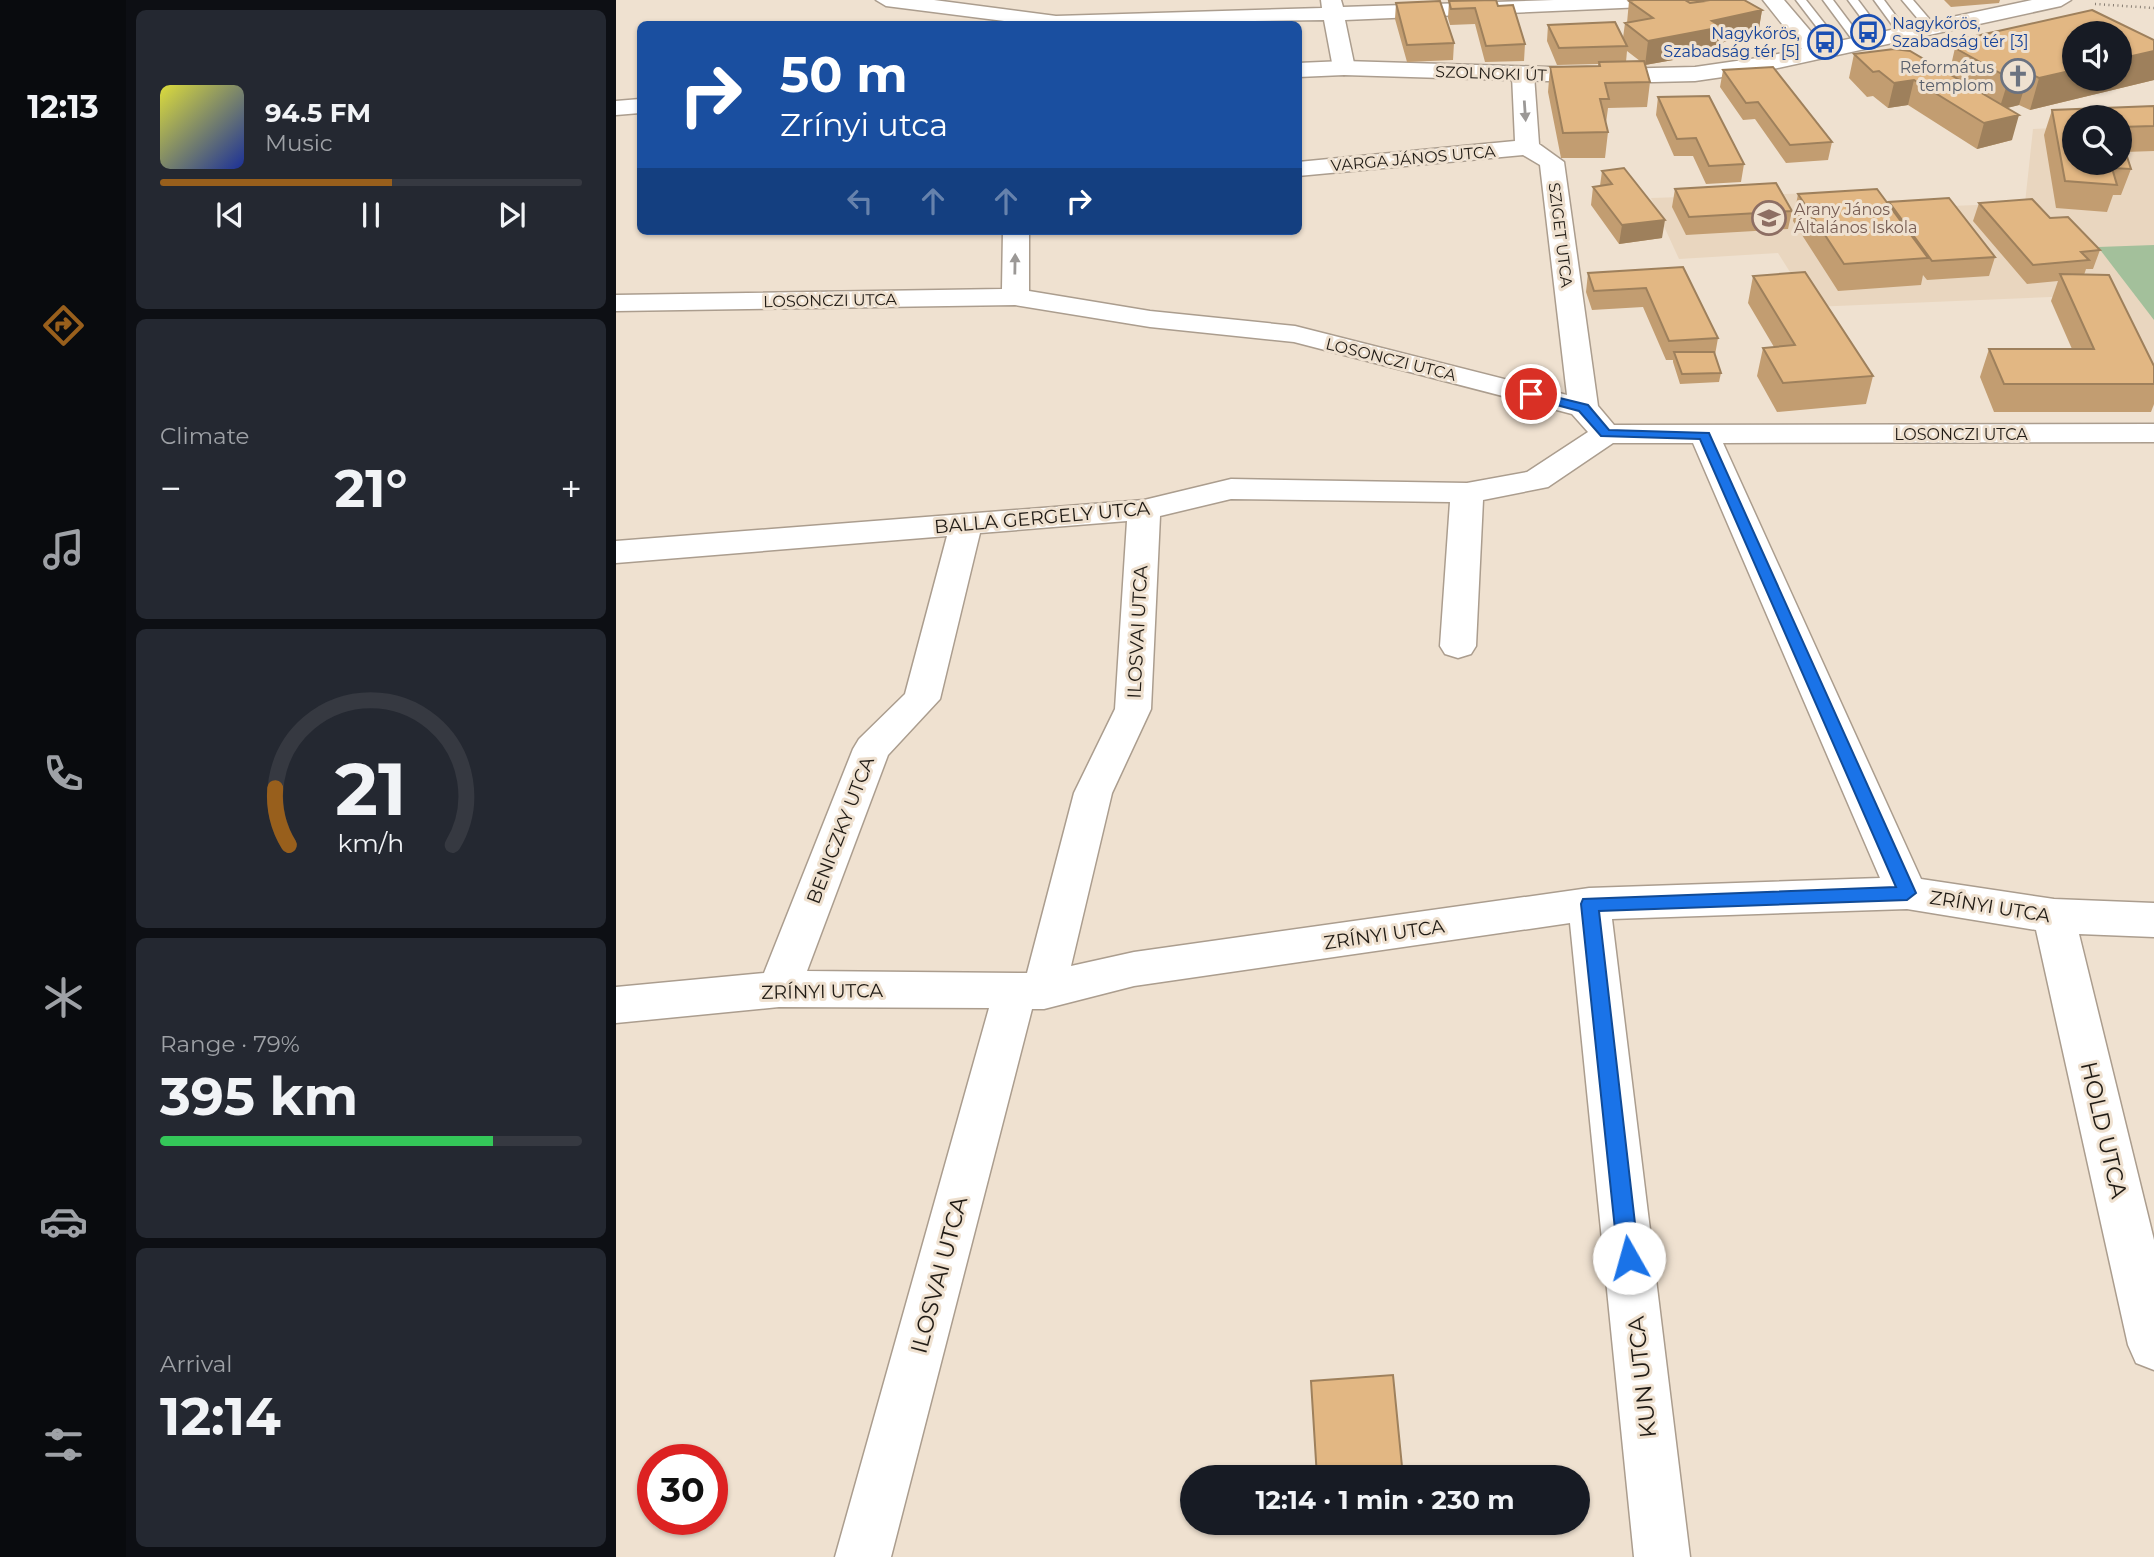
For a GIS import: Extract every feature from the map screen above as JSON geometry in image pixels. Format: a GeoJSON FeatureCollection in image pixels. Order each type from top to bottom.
{"type":"FeatureCollection","features":[{"type":"Feature","properties":{"kind":"street"},"geometry":{"type":"LineString","coordinates":[[877,21],[884,0],[1048,21]]}},
{"type":"Feature","properties":{"kind":"street"},"geometry":{"type":"LineString","coordinates":[[1073,21],[1332,6],[1503,9],[1667,0]]}},
{"type":"Feature","properties":{"kind":"street"},"geometry":{"type":"LineString","coordinates":[[1773,0],[1817,53]]}},
{"type":"Feature","properties":{"kind":"street","name":"SZOLNOKI ÚT"},"geometry":{"type":"LineString","coordinates":[[1302,70],[1344,68],[1523,75],[1695,74],[1933,30],[2055,1],[2077,1]]}},
{"type":"Feature","properties":{"kind":"street"},"geometry":{"type":"LineString","coordinates":[[1332,6],[1344,68]]}},
{"type":"Feature","properties":{"kind":"street"},"geometry":{"type":"LineString","coordinates":[[1523,75],[1527,147]]}},
{"type":"Feature","properties":{"kind":"street"},"geometry":{"type":"LineString","coordinates":[[616,108],[637,106]]}},
{"type":"Feature","properties":{"kind":"street","name":"VARGA JÁNOS UTCA"},"geometry":{"type":"LineString","coordinates":[[1302,169],[1527,147]]}},
{"type":"Feature","properties":{"kind":"street","name":"SZIGET UTCA"},"geometry":{"type":"LineString","coordinates":[[1527,147],[1552,162],[1583,408]]}},
{"type":"Feature","properties":{"kind":"street"},"geometry":{"type":"LineString","coordinates":[[1015,298],[1016,235]]}},
{"type":"Feature","properties":{"kind":"street","name":"LOSONCZI UTCA"},"geometry":{"type":"LineString","coordinates":[[616,303],[1015,298],[1150,319],[1295,334],[1583,408]]}},
{"type":"Feature","properties":{"kind":"street"},"geometry":{"type":"LineString","coordinates":[[1583,408],[1606,434]]}},
{"type":"Feature","properties":{"kind":"street","name":"LOSONCZI UTCA"},"geometry":{"type":"LineString","coordinates":[[1606,434],[1705,436],[2154,433]]}},
{"type":"Feature","properties":{"kind":"street","name":"BALLA GERGELY UTCA"},"geometry":{"type":"LineString","coordinates":[[616,552],[1143,510],[1231,489],[1467,493],[1537,480],[1606,434]]}},
{"type":"Feature","properties":{"kind":"street"},"geometry":{"type":"LineString","coordinates":[[1705,436],[1907,893]]}},
{"type":"Feature","properties":{"kind":"street"},"geometry":{"type":"LineString","coordinates":[[1458,646],[1467,493]]}},
{"type":"Feature","properties":{"kind":"street","name":"ILOSVAI UTCA"},"geometry":{"type":"LineString","coordinates":[[863,1557],[1030,992],[1093,793],[1133,709],[1143,510]]}},
{"type":"Feature","properties":{"kind":"street","name":"BENICZKY UTCA"},"geometry":{"type":"LineString","coordinates":[[779,989],[872,749],[922,699],[966,524]]}},
{"type":"Feature","properties":{"kind":"street","name":"ZRÍNYI UTCA"},"geometry":{"type":"LineString","coordinates":[[616,1005],[779,989],[1030,992],[1134,969],[1589,904],[1907,893],[2054,916],[2154,920]]}},
{"type":"Feature","properties":{"kind":"street","name":"KUN UTCA"},"geometry":{"type":"LineString","coordinates":[[1589,904],[1662,1557]]}},
{"type":"Feature","properties":{"kind":"street","name":"HOLD UTCA"},"geometry":{"type":"LineString","coordinates":[[2054,916],[2154,1345]]}},
{"type":"Feature","properties":{"kind":"lane"},"geometry":{"type":"LineString","coordinates":[[1801,0],[1839,48]]}},
{"type":"Feature","properties":{"kind":"lane"},"geometry":{"type":"LineString","coordinates":[[1828,0],[1861,44]]}},
{"type":"Feature","properties":{"kind":"lane"},"geometry":{"type":"LineString","coordinates":[[1853,0],[1883,40]]}},
{"type":"Feature","properties":{"kind":"lane"},"geometry":{"type":"LineString","coordinates":[[1879,0],[1905,35]]}},
{"type":"Feature","properties":{"kind":"lane"},"geometry":{"type":"LineString","coordinates":[[1907,0],[1933,30]]}},
{"type":"Feature","properties":{"kind":"path"},"geometry":{"type":"LineString","coordinates":[[2121,6],[2154,8]]}},
{"type":"Feature","properties":{"kind":"shaded area"},"geometry":{"type":"Polygon","coordinates":[[[2154,125],[2154,407],[2099,295],[1812,307],[1778,253],[1679,259],[1651,198],[1816,193],[1829,211],[2025,203],[2033,129],[2062,128],[2062,175],[2132,175],[2132,126],[2154,125]]]}},
{"type":"Feature","properties":{"kind":"green space"},"geometry":{"type":"Polygon","coordinates":[[[2154,245],[2154,320],[2098,247],[2154,245]]]}},
{"type":"Feature","properties":{"kind":"building"},"geometry":{"type":"Polygon","coordinates":[[[1496,0],[1498,6],[1513,5],[1525,44],[1486,46],[1475,8],[1451,9],[1449,1],[1496,0]]]}},
{"type":"Feature","properties":{"kind":"building"},"geometry":{"type":"Polygon","coordinates":[[[1685,0],[1690,3],[1744,0],[1762,10],[1712,21],[1722,27],[1648,41],[1625,23],[1653,18],[1629,1],[1685,0]]]}},
{"type":"Feature","properties":{"kind":"building"},"geometry":{"type":"Polygon","coordinates":[[[1685,0],[1705,0],[1705,1],[1690,3],[1685,0]]]}},
{"type":"Feature","properties":{"kind":"building"},"geometry":{"type":"Polygon","coordinates":[[[1440,1],[1454,43],[1407,45],[1396,3],[1440,1]]]}},
{"type":"Feature","properties":{"kind":"building"},"geometry":{"type":"Polygon","coordinates":[[[2092,10],[2115,21],[2062,21],[2062,73],[2039,78],[2029,73],[2009,78],[1955,48],[1976,43],[1967,38],[2092,10]]]}},
{"type":"Feature","properties":{"kind":"building"},"geometry":{"type":"Polygon","coordinates":[[[1615,22],[1627,46],[1559,48],[1548,25],[1615,22]]]}},
{"type":"Feature","properties":{"kind":"building"},"geometry":{"type":"Polygon","coordinates":[[[2132,29],[2154,40],[2154,51],[2132,56],[2132,29]]]}},
{"type":"Feature","properties":{"kind":"building"},"geometry":{"type":"Polygon","coordinates":[[[1894,49],[1910,51],[2019,115],[1984,123],[1914,80],[1894,83],[1879,71],[1873,72],[1854,54],[1894,49]]]}},
{"type":"Feature","properties":{"kind":"building"},"geometry":{"type":"Polygon","coordinates":[[[1644,61],[1650,82],[1605,83],[1609,99],[1600,99],[1608,132],[1563,133],[1550,67],[1600,66],[1599,62],[1644,61]]]}},
{"type":"Feature","properties":{"kind":"building"},"geometry":{"type":"Polygon","coordinates":[[[1773,67],[1832,142],[1790,145],[1758,102],[1746,103],[1723,70],[1773,67]]]}},
{"type":"Feature","properties":{"kind":"building"},"geometry":{"type":"Polygon","coordinates":[[[1709,96],[1744,164],[1709,166],[1696,138],[1677,139],[1658,97],[1709,96]]]}},
{"type":"Feature","properties":{"kind":"building"},"geometry":{"type":"Polygon","coordinates":[[[2154,106],[2154,126],[2132,127],[2132,107],[2154,106]]]}},
{"type":"Feature","properties":{"kind":"building"},"geometry":{"type":"Polygon","coordinates":[[[2052,110],[2062,110],[2062,165],[2052,110]]]}},
{"type":"Feature","properties":{"kind":"building"},"geometry":{"type":"Polygon","coordinates":[[[1624,168],[1665,220],[1622,225],[1593,187],[1612,184],[1602,171],[1624,168]]]}},
{"type":"Feature","properties":{"kind":"building"},"geometry":{"type":"Polygon","coordinates":[[[2064,175],[2114,175],[2117,185],[2065,181],[2064,175]]]}},
{"type":"Feature","properties":{"kind":"building"},"geometry":{"type":"Polygon","coordinates":[[[1776,183],[1792,211],[1689,217],[1675,189],[1776,183]]]}},
{"type":"Feature","properties":{"kind":"building"},"geometry":{"type":"Polygon","coordinates":[[[1877,189],[1928,258],[1844,264],[1798,194],[1877,189]]]}},
{"type":"Feature","properties":{"kind":"building"},"geometry":{"type":"Polygon","coordinates":[[[1949,198],[1995,257],[1932,261],[1889,202],[1949,198]]]}},
{"type":"Feature","properties":{"kind":"building"},"geometry":{"type":"Polygon","coordinates":[[[2032,199],[2050,218],[2068,217],[2100,250],[2081,252],[2089,260],[2033,265],[1979,203],[2032,199]]]}},
{"type":"Feature","properties":{"kind":"building"},"geometry":{"type":"Polygon","coordinates":[[[1683,267],[1718,338],[1669,341],[1646,288],[1594,291],[1588,273],[1683,267]]]}},
{"type":"Feature","properties":{"kind":"building"},"geometry":{"type":"Polygon","coordinates":[[[1805,272],[1873,376],[1783,383],[1763,348],[1795,345],[1753,276],[1805,272]]]}},
{"type":"Feature","properties":{"kind":"building"},"geometry":{"type":"Polygon","coordinates":[[[2060,274],[2109,275],[2154,366],[2154,384],[2004,384],[1989,349],[2094,349],[2060,274]]]}},
{"type":"Feature","properties":{"kind":"building"},"geometry":{"type":"Polygon","coordinates":[[[1674,352],[1714,352],[1721,373],[1682,374],[1674,352]]]}},
{"type":"Feature","properties":{"kind":"building"},"geometry":{"type":"Polygon","coordinates":[[[1393,1375],[1402,1465],[1316,1465],[1311,1381],[1393,1375]]]}},
{"type":"Feature","properties":{"kind":"place","name":"Nagykőrös, Szabadság tér [3]"},"geometry":{"type":"Point","coordinates":[1868,32]}},
{"type":"Feature","properties":{"kind":"place","name":"Nagykőrös, Szabadság tér [5]"},"geometry":{"type":"Point","coordinates":[1825,42]}},
{"type":"Feature","properties":{"kind":"place","name":"Református templom"},"geometry":{"type":"Point","coordinates":[2018,76]}},
{"type":"Feature","properties":{"kind":"place","name":"Arany János Általános Iskola"},"geometry":{"type":"Point","coordinates":[1769,218]}},
{"type":"Feature","properties":{"kind":"route"},"geometry":{"type":"LineString","coordinates":[[1531,394],[1583,408],[1606,434],[1705,436],[1907,893],[1589,904],[1629,1258]]}}]}
